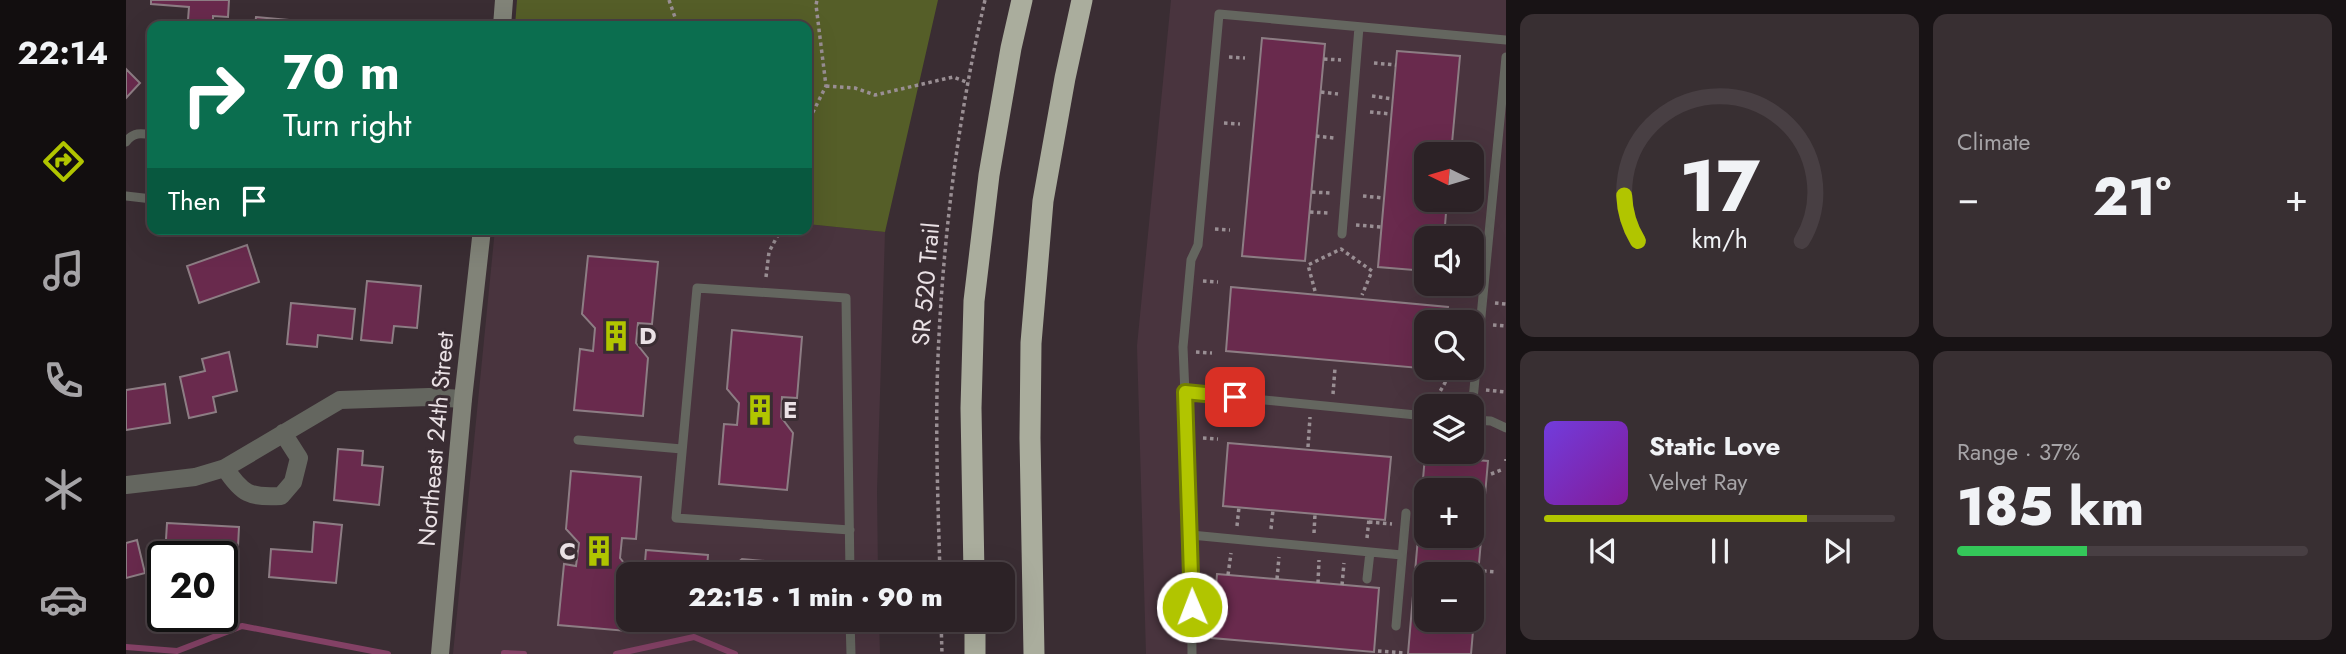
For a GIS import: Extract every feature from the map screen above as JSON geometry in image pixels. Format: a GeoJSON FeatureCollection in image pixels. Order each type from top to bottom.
{"type":"FeatureCollection","features":[{"type":"Feature","properties":{"kind":"highway"},"geometry":{"type":"LineString","coordinates":[[974,562],[971,408],[974,301],[989,175],[1022,0]]}},
{"type":"Feature","properties":{"kind":"highway"},"geometry":{"type":"LineString","coordinates":[[1034,654],[1031,343],[1044,201],[1065,78],[1082,0]]}},
{"type":"Feature","properties":{"kind":"highway"},"geometry":{"type":"LineString","coordinates":[[975,632],[975,654]]}},
{"type":"Feature","properties":{"kind":"street"},"geometry":{"type":"LineString","coordinates":[[502,21],[504,0]]}},
{"type":"Feature","properties":{"kind":"street","name":"Northeast 24th Street"},"geometry":{"type":"LineString","coordinates":[[440,654],[463,399],[481,235]]}},
{"type":"Feature","properties":{"kind":"street"},"geometry":{"type":"LineString","coordinates":[[126,485],[195,477],[225,468],[340,400],[429,397],[463,399]]}},
{"type":"Feature","properties":{"kind":"street"},"geometry":{"type":"LineString","coordinates":[[225,468],[237,486],[257,497],[281,496],[293,482],[299,458],[283,433]]}},
{"type":"Feature","properties":{"kind":"lane"},"geometry":{"type":"LineString","coordinates":[[1192,654],[1184,335],[1191,260],[1198,245],[1219,14],[1506,40]]}},
{"type":"Feature","properties":{"kind":"lane"},"geometry":{"type":"LineString","coordinates":[[1343,229],[1359,27]]}},
{"type":"Feature","properties":{"kind":"lane"},"geometry":{"type":"LineString","coordinates":[[1474,394],[1506,57]]}},
{"type":"Feature","properties":{"kind":"lane"},"geometry":{"type":"LineString","coordinates":[[126,142],[135,134],[147,135]]}},
{"type":"Feature","properties":{"kind":"lane"},"geometry":{"type":"LineString","coordinates":[[126,196],[147,198]]}},
{"type":"Feature","properties":{"kind":"lane"},"geometry":{"type":"LineString","coordinates":[[850,530],[676,518],[697,288],[846,298],[850,530],[850,562]]}},
{"type":"Feature","properties":{"kind":"lane"},"geometry":{"type":"LineString","coordinates":[[1185,392],[1414,415]]}},
{"type":"Feature","properties":{"kind":"lane"},"geometry":{"type":"LineString","coordinates":[[1484,421],[1506,428]]}},
{"type":"Feature","properties":{"kind":"lane"},"geometry":{"type":"LineString","coordinates":[[578,440],[682,449]]}},
{"type":"Feature","properties":{"kind":"lane"},"geometry":{"type":"LineString","coordinates":[[1396,626],[1406,513]]}},
{"type":"Feature","properties":{"kind":"lane"},"geometry":{"type":"LineString","coordinates":[[1191,535],[1402,555]]}},
{"type":"Feature","properties":{"kind":"lane"},"geometry":{"type":"LineString","coordinates":[[1367,579],[1370,552]]}},
{"type":"Feature","properties":{"kind":"lane"},"geometry":{"type":"LineString","coordinates":[[850,632],[851,654]]}},
{"type":"Feature","properties":{"kind":"path"},"geometry":{"type":"LineString","coordinates":[[669,0],[676,21]]}},
{"type":"Feature","properties":{"kind":"path"},"geometry":{"type":"LineString","coordinates":[[812,114],[826,86],[817,0]]}},
{"type":"Feature","properties":{"kind":"path","name":"SR 520 Trail"},"geometry":{"type":"LineString","coordinates":[[940,562],[938,357],[950,202],[985,0]]}},
{"type":"Feature","properties":{"kind":"path"},"geometry":{"type":"LineString","coordinates":[[1227,57],[1245,58]]}},
{"type":"Feature","properties":{"kind":"path"},"geometry":{"type":"LineString","coordinates":[[1324,59],[1343,60]]}},
{"type":"Feature","properties":{"kind":"path"},"geometry":{"type":"LineString","coordinates":[[1374,63],[1396,65]]}},
{"type":"Feature","properties":{"kind":"path"},"geometry":{"type":"LineString","coordinates":[[826,86],[855,88],[875,94],[953,77],[969,83]]}},
{"type":"Feature","properties":{"kind":"path"},"geometry":{"type":"LineString","coordinates":[[1321,92],[1340,94]]}},
{"type":"Feature","properties":{"kind":"path"},"geometry":{"type":"LineString","coordinates":[[1372,96],[1393,99]]}},
{"type":"Feature","properties":{"kind":"path"},"geometry":{"type":"LineString","coordinates":[[1370,112],[1391,114]]}},
{"type":"Feature","properties":{"kind":"path"},"geometry":{"type":"LineString","coordinates":[[1222,123],[1240,124]]}},
{"type":"Feature","properties":{"kind":"path"},"geometry":{"type":"LineString","coordinates":[[1317,136],[1336,138]]}},
{"type":"Feature","properties":{"kind":"path"},"geometry":{"type":"LineString","coordinates":[[1312,191],[1332,194]]}},
{"type":"Feature","properties":{"kind":"path"},"geometry":{"type":"LineString","coordinates":[[1363,196],[1384,198]]}},
{"type":"Feature","properties":{"kind":"path"},"geometry":{"type":"LineString","coordinates":[[1343,229],[1381,227]]}},
{"type":"Feature","properties":{"kind":"path"},"geometry":{"type":"LineString","coordinates":[[1212,229],[1230,230]]}},
{"type":"Feature","properties":{"kind":"path"},"geometry":{"type":"LineString","coordinates":[[764,293],[769,252],[778,235]]}},
{"type":"Feature","properties":{"kind":"path"},"geometry":{"type":"LineString","coordinates":[[1315,291],[1308,265],[1341,249],[1373,271],[1362,295]]}},
{"type":"Feature","properties":{"kind":"path"},"geometry":{"type":"LineString","coordinates":[[1201,281],[1218,282]]}},
{"type":"Feature","properties":{"kind":"path"},"geometry":{"type":"LineString","coordinates":[[1195,351],[1212,353]]}},
{"type":"Feature","properties":{"kind":"path"},"geometry":{"type":"LineString","coordinates":[[1332,394],[1335,368]]}},
{"type":"Feature","properties":{"kind":"path"},"geometry":{"type":"LineString","coordinates":[[1308,447],[1309,434]]}},
{"type":"Feature","properties":{"kind":"path"},"geometry":{"type":"LineString","coordinates":[[1491,474],[1504,469]]}},
{"type":"Feature","properties":{"kind":"path"},"geometry":{"type":"LineString","coordinates":[[1368,522],[1388,524]]}},
{"type":"Feature","properties":{"kind":"path"},"geometry":{"type":"LineString","coordinates":[[1228,575],[1233,539]]}},
{"type":"Feature","properties":{"kind":"path"},"geometry":{"type":"LineString","coordinates":[[1277,579],[1280,543]]}},
{"type":"Feature","properties":{"kind":"path"},"geometry":{"type":"LineString","coordinates":[[1318,583],[1320,547]]}},
{"type":"Feature","properties":{"kind":"path"},"geometry":{"type":"LineString","coordinates":[[1342,585],[1345,549]]}},
{"type":"Feature","properties":{"kind":"path"},"geometry":{"type":"LineString","coordinates":[[1484,571],[1497,572]]}},
{"type":"Feature","properties":{"kind":"path"},"geometry":{"type":"LineString","coordinates":[[941,632],[942,654]]}},
{"type":"Feature","properties":{"kind":"path"},"geometry":{"type":"LineString","coordinates":[[1378,651],[1404,653]]}},
{"type":"Feature","properties":{"kind":"shaded area"},"geometry":{"type":"Polygon","coordinates":[[[1171,0],[1506,0],[1506,654],[1146,654],[1137,346],[1171,0]]]}},
{"type":"Feature","properties":{"kind":"shaded area"},"geometry":{"type":"Polygon","coordinates":[[[812,225],[885,232],[877,491],[878,562],[616,562],[616,632],[879,632],[880,654],[453,654],[494,235],[812,235],[812,225]]]}},
{"type":"Feature","properties":{"kind":"green space"},"geometry":{"type":"Polygon","coordinates":[[[517,0],[938,0],[885,232],[812,225],[812,21],[515,21],[517,0]]]}},
{"type":"Feature","properties":{"kind":"building"},"geometry":{"type":"Polygon","coordinates":[[[151,0],[229,0],[228,17],[213,16],[213,21],[188,20],[189,7],[151,4],[151,0]]]}},
{"type":"Feature","properties":{"kind":"building"},"geometry":{"type":"Polygon","coordinates":[[[256,17],[288,20],[288,21],[256,21],[256,17]]]}},
{"type":"Feature","properties":{"kind":"building"},"geometry":{"type":"Polygon","coordinates":[[[1262,38],[1325,44],[1305,261],[1242,256],[1262,38]]]}},
{"type":"Feature","properties":{"kind":"building"},"geometry":{"type":"Polygon","coordinates":[[[1397,51],[1460,56],[1452,142],[1414,142],[1414,212],[1446,212],[1445,226],[1414,226],[1414,270],[1378,267],[1397,51]]]}},
{"type":"Feature","properties":{"kind":"building"},"geometry":{"type":"Polygon","coordinates":[[[126,69],[140,83],[126,98],[126,69]]]}},
{"type":"Feature","properties":{"kind":"building"},"geometry":{"type":"Polygon","coordinates":[[[247,245],[259,282],[199,303],[187,266],[247,245]]]}},
{"type":"Feature","properties":{"kind":"building","name":"D"},"geometry":{"type":"Polygon","coordinates":[[[588,256],[658,262],[652,324],[638,323],[636,343],[648,358],[643,416],[574,410],[580,349],[593,351],[595,328],[582,314],[588,256]]]}},
{"type":"Feature","properties":{"kind":"building"},"geometry":{"type":"Polygon","coordinates":[[[367,281],[421,286],[417,328],[394,326],[392,343],[361,340],[367,281]]]}},
{"type":"Feature","properties":{"kind":"building"},"geometry":{"type":"Polygon","coordinates":[[[1231,287],[1448,307],[1448,310],[1414,310],[1414,368],[1226,351],[1231,287]]]}},
{"type":"Feature","properties":{"kind":"building"},"geometry":{"type":"Polygon","coordinates":[[[291,303],[355,309],[352,339],[318,335],[317,347],[287,344],[291,303]]]}},
{"type":"Feature","properties":{"kind":"building","name":"E"},"geometry":{"type":"Polygon","coordinates":[[[732,330],[802,337],[797,398],[782,397],[781,417],[793,433],[787,490],[719,484],[724,424],[737,425],[739,403],[727,389],[732,330]]]}},
{"type":"Feature","properties":{"kind":"building"},"geometry":{"type":"Polygon","coordinates":[[[229,352],[237,391],[213,397],[216,412],[189,418],[180,377],[205,371],[202,359],[229,352]]]}},
{"type":"Feature","properties":{"kind":"building"},"geometry":{"type":"Polygon","coordinates":[[[165,384],[170,423],[126,430],[126,390],[165,384]]]}},
{"type":"Feature","properties":{"kind":"building"},"geometry":{"type":"Polygon","coordinates":[[[1228,443],[1391,457],[1385,520],[1223,506],[1228,443]]]}},
{"type":"Feature","properties":{"kind":"building"},"geometry":{"type":"Polygon","coordinates":[[[338,449],[363,451],[362,465],[383,467],[379,505],[334,500],[338,449]]]}},
{"type":"Feature","properties":{"kind":"building"},"geometry":{"type":"Polygon","coordinates":[[[1484,461],[1488,461],[1484,506],[1484,478],[1423,478],[1424,464],[1484,464],[1484,461]]]}},
{"type":"Feature","properties":{"kind":"building","name":"C"},"geometry":{"type":"Polygon","coordinates":[[[571,471],[641,477],[636,539],[622,538],[620,558],[623,562],[616,562],[616,630],[558,625],[564,564],[576,566],[579,543],[566,529],[571,471]]]}},
{"type":"Feature","properties":{"kind":"building"},"geometry":{"type":"Polygon","coordinates":[[[314,522],[342,525],[336,583],[269,577],[271,549],[312,552],[314,522]]]}},
{"type":"Feature","properties":{"kind":"building"},"geometry":{"type":"Polygon","coordinates":[[[167,523],[239,527],[238,547],[238,541],[166,541],[167,523]]]}},
{"type":"Feature","properties":{"kind":"building"},"geometry":{"type":"Polygon","coordinates":[[[137,540],[145,573],[126,578],[126,543],[137,540]]]}},
{"type":"Feature","properties":{"kind":"building"},"geometry":{"type":"Polygon","coordinates":[[[1417,548],[1480,548],[1479,562],[1416,562],[1417,548]]]}},
{"type":"Feature","properties":{"kind":"building"},"geometry":{"type":"Polygon","coordinates":[[[646,550],[708,555],[708,562],[645,562],[646,550]]]}},
{"type":"Feature","properties":{"kind":"building"},"geometry":{"type":"Polygon","coordinates":[[[742,559],[777,562],[738,562],[742,559]]]}},
{"type":"Feature","properties":{"kind":"building"},"geometry":{"type":"Polygon","coordinates":[[[1217,574],[1379,588],[1374,652],[1212,638],[1217,574]]]}},
{"type":"Feature","properties":{"kind":"building"},"geometry":{"type":"Polygon","coordinates":[[[1414,584],[1414,632],[1473,632],[1471,654],[1408,654],[1414,584]]]}},
{"type":"Feature","properties":{"kind":"waterway"},"geometry":{"type":"LineString","coordinates":[[126,647],[177,651],[242,626],[388,654]]}},
{"type":"Feature","properties":{"kind":"waterway"},"geometry":{"type":"LineString","coordinates":[[616,654],[694,637],[735,654]]}},
{"type":"Feature","properties":{"kind":"waterway"},"geometry":{"type":"LineString","coordinates":[[504,653],[524,654]]}},
{"type":"Feature","properties":{"kind":"place","name":"D"},"geometry":{"type":"Point","coordinates":[616,336]}},
{"type":"Feature","properties":{"kind":"place","name":"E"},"geometry":{"type":"Point","coordinates":[760,410]}},
{"type":"Feature","properties":{"kind":"place","name":"C"},"geometry":{"type":"Point","coordinates":[599,551]}},
{"type":"Feature","properties":{"kind":"route"},"geometry":{"type":"LineString","coordinates":[[1192,607],[1185,392],[1235,397]]}}]}
